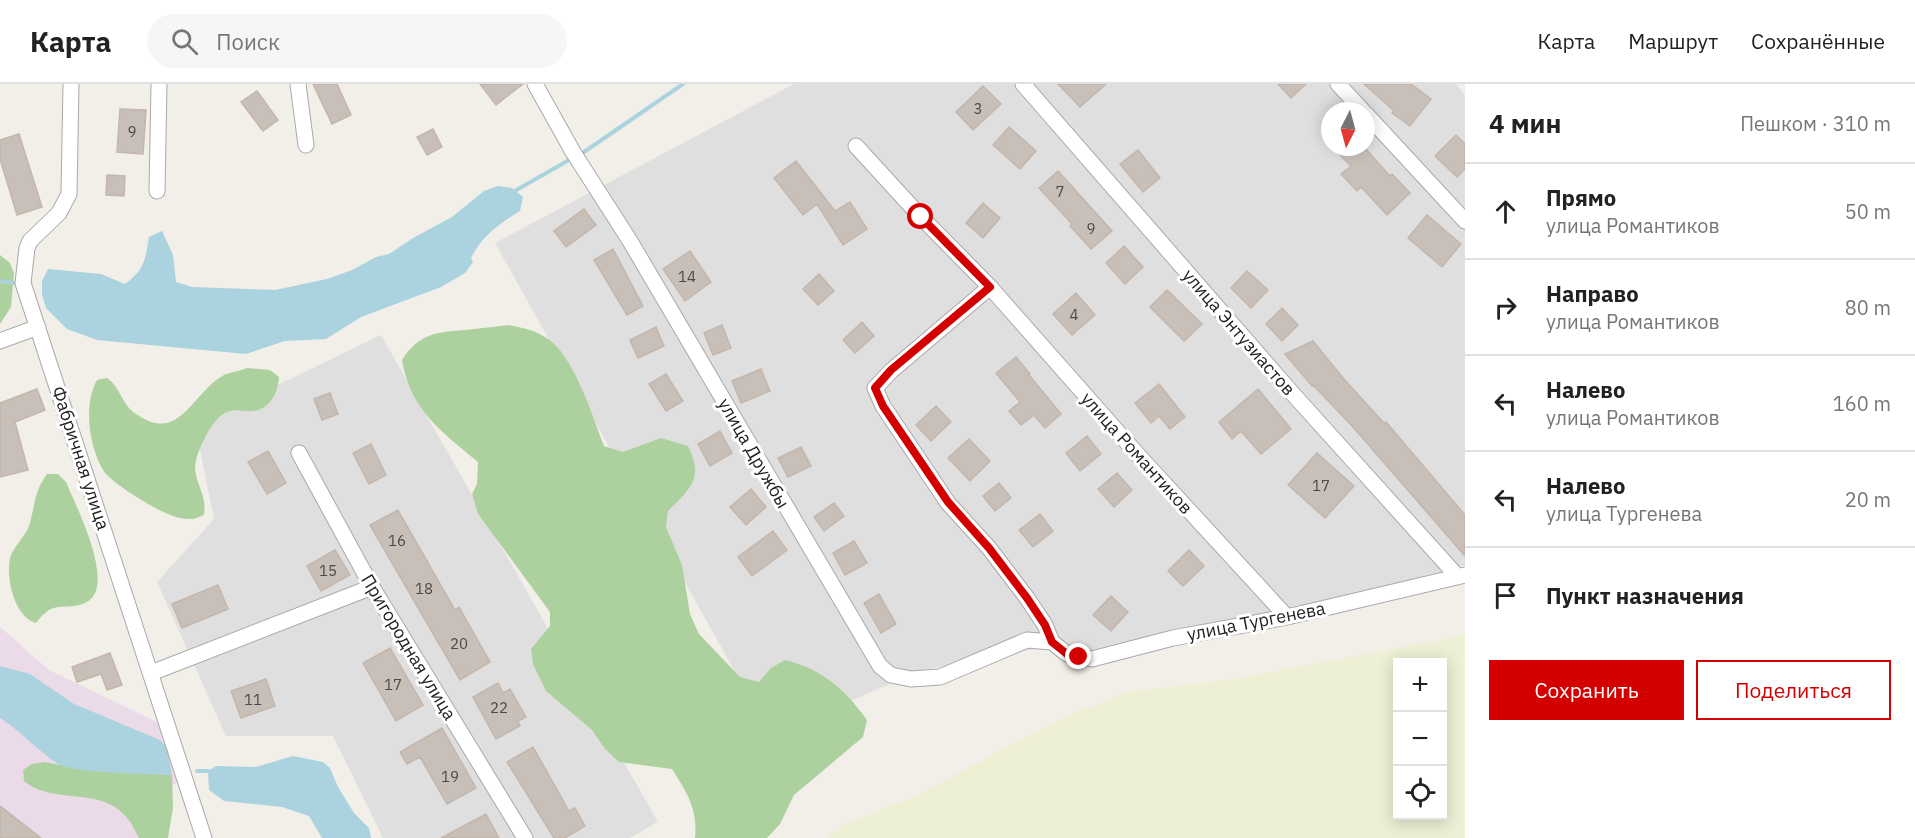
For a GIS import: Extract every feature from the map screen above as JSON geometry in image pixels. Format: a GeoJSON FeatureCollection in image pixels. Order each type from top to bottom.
{"type":"FeatureCollection","features":[{"type":"Feature","properties":{"kind":"street","name":"Фабричная улица"},"geometry":{"type":"LineString","coordinates":[[71,84],[69,194],[59,213],[30,241],[24,259],[23,283],[204,838]]}},
{"type":"Feature","properties":{"kind":"street"},"geometry":{"type":"LineString","coordinates":[[157,191],[159,84]]}},
{"type":"Feature","properties":{"kind":"street"},"geometry":{"type":"LineString","coordinates":[[298,84],[306,145]]}},
{"type":"Feature","properties":{"kind":"street","name":"улица Дружбы"},"geometry":{"type":"LineString","coordinates":[[534,84],[573,152],[630,241],[880,666],[891,675],[911,680],[940,677],[1027,640],[1052,642]]}},
{"type":"Feature","properties":{"kind":"street","name":"улица Энтузиастов"},"geometry":{"type":"LineString","coordinates":[[1023,84],[1293,394],[1462,576]]}},
{"type":"Feature","properties":{"kind":"street"},"geometry":{"type":"LineString","coordinates":[[1338,84],[1355,102]]}},
{"type":"Feature","properties":{"kind":"street"},"geometry":{"type":"LineString","coordinates":[[1375,123],[1465,221]]}},
{"type":"Feature","properties":{"kind":"street","name":"улица Романтиков"},"geometry":{"type":"LineString","coordinates":[[856,146],[990,287],[1139,456],[1287,617]]}},
{"type":"Feature","properties":{"kind":"street"},"geometry":{"type":"LineString","coordinates":[[990,287],[891,370],[875,388],[883,406],[948,502],[989,548],[1027,598],[1045,625],[1052,642]]}},
{"type":"Feature","properties":{"kind":"street"},"geometry":{"type":"LineString","coordinates":[[0,341],[38,327]]}},
{"type":"Feature","properties":{"kind":"street","name":"Пригородная улица"},"geometry":{"type":"LineString","coordinates":[[299,453],[372,587],[525,838]]}},
{"type":"Feature","properties":{"kind":"street","name":"улица Тургенева"},"geometry":{"type":"LineString","coordinates":[[1052,642],[1067,654],[1092,659],[1173,638],[1287,617],[1462,576]]}},
{"type":"Feature","properties":{"kind":"street"},"geometry":{"type":"LineString","coordinates":[[151,673],[372,587]]}},
{"type":"Feature","properties":{"kind":"shaded area"},"geometry":{"type":"Polygon","coordinates":[[[794,84],[1456,84],[1465,95],[1465,565],[1294,610],[1088,651],[1060,644],[919,671],[771,736],[495,243],[794,84]]]}},
{"type":"Feature","properties":{"kind":"shaded area"},"geometry":{"type":"Polygon","coordinates":[[[381,335],[658,822],[630,838],[383,838],[333,736],[226,736],[157,582],[214,519],[195,425],[381,335]]]}},
{"type":"Feature","properties":{"kind":"shaded area"},"geometry":{"type":"Polygon","coordinates":[[[0,627],[49,670],[161,724],[179,782],[156,795],[152,838],[0,838],[0,627]]]}},
{"type":"Feature","properties":{"kind":"green space"},"geometry":{"type":"Polygon","coordinates":[[[0,255],[10,263],[14,273],[11,307],[0,324],[0,255]]]}},
{"type":"Feature","properties":{"kind":"green space"},"geometry":{"type":"Polygon","coordinates":[[[509,325],[542,335],[560,351],[576,376],[604,446],[623,452],[661,438],[688,446],[693,457],[695,475],[689,489],[668,511],[666,527],[682,565],[690,614],[699,634],[740,677],[759,682],[771,668],[785,660],[798,664],[832,682],[867,720],[863,737],[794,795],[780,824],[767,838],[695,838],[693,810],[687,794],[672,769],[619,762],[605,749],[592,730],[546,691],[533,664],[531,649],[550,626],[550,612],[478,514],[472,494],[477,484],[478,462],[440,430],[420,406],[406,378],[402,360],[415,344],[437,333],[509,325]]]}},
{"type":"Feature","properties":{"kind":"green space"},"geometry":{"type":"Polygon","coordinates":[[[247,368],[270,370],[279,377],[277,389],[272,399],[264,407],[253,411],[226,412],[209,430],[195,465],[204,502],[204,515],[191,519],[168,514],[123,488],[103,470],[91,438],[89,413],[90,401],[97,380],[107,378],[112,382],[136,414],[151,422],[164,423],[175,420],[185,412],[224,375],[247,368]]]}},
{"type":"Feature","properties":{"kind":"green space"},"geometry":{"type":"Polygon","coordinates":[[[47,474],[58,474],[66,482],[92,545],[98,581],[94,595],[85,603],[54,608],[36,623],[28,619],[17,605],[13,596],[9,567],[10,558],[29,526],[37,493],[47,474]]]}},
{"type":"Feature","properties":{"kind":"green space"},"geometry":{"type":"Polygon","coordinates":[[[1465,635],[1465,838],[827,838],[845,824],[910,798],[1070,715],[1128,692],[1234,679],[1465,635]]]}},
{"type":"Feature","properties":{"kind":"green space"},"geometry":{"type":"Polygon","coordinates":[[[44,762],[88,770],[172,775],[173,808],[168,838],[139,838],[127,818],[116,808],[104,802],[91,798],[49,793],[24,781],[23,770],[32,764],[44,762]]]}},
{"type":"Feature","properties":{"kind":"water"},"geometry":{"type":"Polygon","coordinates":[[[498,186],[512,188],[523,197],[520,211],[486,237],[475,250],[471,258],[473,262],[465,273],[441,287],[361,317],[326,339],[285,341],[246,354],[97,340],[67,329],[46,308],[42,295],[42,281],[48,269],[101,274],[125,284],[137,274],[143,264],[149,237],[162,231],[173,255],[176,282],[192,287],[275,290],[327,279],[352,270],[376,257],[389,254],[452,217],[484,191],[498,186]]]}},
{"type":"Feature","properties":{"kind":"water"},"geometry":{"type":"Polygon","coordinates":[[[0,666],[30,674],[74,704],[160,740],[167,747],[172,775],[95,771],[58,764],[0,718],[0,666]]]}},
{"type":"Feature","properties":{"kind":"water"},"geometry":{"type":"Polygon","coordinates":[[[293,756],[323,762],[330,768],[338,787],[354,813],[369,828],[371,838],[322,838],[309,816],[282,807],[224,801],[209,790],[208,771],[216,766],[256,767],[293,756]]]}},
{"type":"Feature","properties":{"kind":"building"},"geometry":{"type":"Polygon","coordinates":[[[313,84],[337,84],[351,115],[332,124],[313,84]]]}},
{"type":"Feature","properties":{"kind":"building"},"geometry":{"type":"Polygon","coordinates":[[[480,84],[523,84],[496,105],[480,84]]]}},
{"type":"Feature","properties":{"kind":"building"},"geometry":{"type":"Polygon","coordinates":[[[1058,84],[1106,84],[1080,107],[1058,84]]]}},
{"type":"Feature","properties":{"kind":"building"},"geometry":{"type":"Polygon","coordinates":[[[1278,84],[1306,84],[1291,98],[1278,84]]]}},
{"type":"Feature","properties":{"kind":"building"},"geometry":{"type":"Polygon","coordinates":[[[1364,84],[1411,84],[1431,99],[1410,126],[1392,113],[1394,111],[1364,84]]]}},
{"type":"Feature","properties":{"kind":"building"},"geometry":{"type":"Polygon","coordinates":[[[983,86],[1001,104],[973,130],[956,112],[983,86]]]}},
{"type":"Feature","properties":{"kind":"building"},"geometry":{"type":"Polygon","coordinates":[[[257,91],[278,120],[263,131],[241,102],[257,91]]]}},
{"type":"Feature","properties":{"kind":"building"},"geometry":{"type":"Polygon","coordinates":[[[120,109],[146,110],[143,154],[117,152],[120,109]]]}},
{"type":"Feature","properties":{"kind":"building"},"geometry":{"type":"Polygon","coordinates":[[[1009,127],[1036,151],[1020,169],[993,145],[1009,127]]]}},
{"type":"Feature","properties":{"kind":"building"},"geometry":{"type":"Polygon","coordinates":[[[433,129],[442,147],[427,155],[417,137],[433,129]]]}},
{"type":"Feature","properties":{"kind":"building"},"geometry":{"type":"Polygon","coordinates":[[[19,134],[42,207],[17,215],[0,159],[0,140],[19,134]]]}},
{"type":"Feature","properties":{"kind":"building"},"geometry":{"type":"Polygon","coordinates":[[[1456,135],[1465,144],[1465,169],[1457,177],[1435,156],[1456,135]]]}},
{"type":"Feature","properties":{"kind":"building"},"geometry":{"type":"Polygon","coordinates":[[[1138,150],[1160,178],[1143,192],[1120,164],[1138,150]]]}},
{"type":"Feature","properties":{"kind":"building"},"geometry":{"type":"Polygon","coordinates":[[[1341,156],[1372,156],[1410,193],[1387,215],[1361,187],[1357,191],[1341,174],[1351,166],[1341,156]]]}},
{"type":"Feature","properties":{"kind":"building"},"geometry":{"type":"Polygon","coordinates":[[[796,161],[835,211],[850,202],[867,229],[843,245],[817,204],[803,215],[774,178],[796,161]]]}},
{"type":"Feature","properties":{"kind":"building"},"geometry":{"type":"Polygon","coordinates":[[[1058,171],[1112,231],[1091,249],[1039,188],[1058,171]]]}},
{"type":"Feature","properties":{"kind":"building"},"geometry":{"type":"Polygon","coordinates":[[[107,175],[125,176],[124,196],[106,195],[107,175]]]}},
{"type":"Feature","properties":{"kind":"building"},"geometry":{"type":"Polygon","coordinates":[[[983,203],[1000,218],[983,238],[966,223],[983,203]]]}},
{"type":"Feature","properties":{"kind":"building"},"geometry":{"type":"Polygon","coordinates":[[[584,209],[596,225],[566,247],[554,231],[584,209]]]}},
{"type":"Feature","properties":{"kind":"building"},"geometry":{"type":"Polygon","coordinates":[[[1427,215],[1461,244],[1442,267],[1408,238],[1427,215]]]}},
{"type":"Feature","properties":{"kind":"building"},"geometry":{"type":"Polygon","coordinates":[[[1124,246],[1143,267],[1125,284],[1106,263],[1124,246]]]}},
{"type":"Feature","properties":{"kind":"building"},"geometry":{"type":"Polygon","coordinates":[[[613,249],[643,306],[627,315],[594,260],[613,249]]]}},
{"type":"Feature","properties":{"kind":"building"},"geometry":{"type":"Polygon","coordinates":[[[690,251],[711,282],[685,301],[663,269],[690,251]]]}},
{"type":"Feature","properties":{"kind":"building"},"geometry":{"type":"Polygon","coordinates":[[[1247,271],[1268,290],[1251,308],[1231,288],[1247,271]]]}},
{"type":"Feature","properties":{"kind":"building"},"geometry":{"type":"Polygon","coordinates":[[[819,274],[834,291],[818,305],[803,289],[819,274]]]}},
{"type":"Feature","properties":{"kind":"building"},"geometry":{"type":"Polygon","coordinates":[[[1167,290],[1202,324],[1184,341],[1150,307],[1167,290]]]}},
{"type":"Feature","properties":{"kind":"building"},"geometry":{"type":"Polygon","coordinates":[[[1076,293],[1095,315],[1072,335],[1053,314],[1076,293]]]}},
{"type":"Feature","properties":{"kind":"building"},"geometry":{"type":"Polygon","coordinates":[[[1282,308],[1298,325],[1282,341],[1266,324],[1282,308]]]}},
{"type":"Feature","properties":{"kind":"building"},"geometry":{"type":"Polygon","coordinates":[[[862,322],[874,336],[855,353],[843,340],[862,322]]]}},
{"type":"Feature","properties":{"kind":"building"},"geometry":{"type":"Polygon","coordinates":[[[722,325],[731,348],[713,355],[704,333],[722,325]]]}},
{"type":"Feature","properties":{"kind":"building"},"geometry":{"type":"Polygon","coordinates":[[[656,327],[664,346],[638,358],[630,340],[656,327]]]}},
{"type":"Feature","properties":{"kind":"building"},"geometry":{"type":"Polygon","coordinates":[[[1313,341],[1465,515],[1465,556],[1353,427],[1312,386],[1285,354],[1313,341]]]}},
{"type":"Feature","properties":{"kind":"building"},"geometry":{"type":"Polygon","coordinates":[[[1016,357],[1061,414],[1045,428],[1034,415],[1021,425],[1009,411],[1020,402],[996,373],[1016,357]]]}},
{"type":"Feature","properties":{"kind":"building"},"geometry":{"type":"Polygon","coordinates":[[[761,369],[770,391],[741,403],[732,381],[761,369]]]}},
{"type":"Feature","properties":{"kind":"building"},"geometry":{"type":"Polygon","coordinates":[[[666,374],[683,401],[666,411],[649,384],[666,374]]]}},
{"type":"Feature","properties":{"kind":"building"},"geometry":{"type":"Polygon","coordinates":[[[1159,384],[1185,417],[1170,429],[1159,416],[1151,423],[1135,403],[1159,384]]]}},
{"type":"Feature","properties":{"kind":"building"},"geometry":{"type":"Polygon","coordinates":[[[37,389],[45,410],[15,422],[28,470],[0,477],[0,403],[37,389]]]}},
{"type":"Feature","properties":{"kind":"building"},"geometry":{"type":"Polygon","coordinates":[[[1258,389],[1291,429],[1261,454],[1241,431],[1232,439],[1219,422],[1258,389]]]}},
{"type":"Feature","properties":{"kind":"building"},"geometry":{"type":"Polygon","coordinates":[[[330,393],[338,414],[322,420],[314,399],[330,393]]]}},
{"type":"Feature","properties":{"kind":"building"},"geometry":{"type":"Polygon","coordinates":[[[936,406],[951,422],[931,441],[916,425],[936,406]]]}},
{"type":"Feature","properties":{"kind":"building"},"geometry":{"type":"Polygon","coordinates":[[[720,431],[732,453],[710,466],[698,444],[720,431]]]}},
{"type":"Feature","properties":{"kind":"building"},"geometry":{"type":"Polygon","coordinates":[[[1087,436],[1101,454],[1080,471],[1066,453],[1087,436]]]}},
{"type":"Feature","properties":{"kind":"building"},"geometry":{"type":"Polygon","coordinates":[[[969,439],[990,461],[970,481],[948,458],[969,439]]]}},
{"type":"Feature","properties":{"kind":"building"},"geometry":{"type":"Polygon","coordinates":[[[371,444],[386,475],[369,484],[353,453],[371,444]]]}},
{"type":"Feature","properties":{"kind":"building"},"geometry":{"type":"Polygon","coordinates":[[[801,447],[811,466],[788,477],[778,458],[801,447]]]}},
{"type":"Feature","properties":{"kind":"building"},"geometry":{"type":"Polygon","coordinates":[[[268,451],[286,483],[267,494],[248,462],[268,451]]]}},
{"type":"Feature","properties":{"kind":"building"},"geometry":{"type":"Polygon","coordinates":[[[1317,453],[1354,486],[1325,518],[1288,485],[1317,453]]]}},
{"type":"Feature","properties":{"kind":"building"},"geometry":{"type":"Polygon","coordinates":[[[1117,473],[1132,490],[1114,507],[1098,489],[1117,473]]]}},
{"type":"Feature","properties":{"kind":"building"},"geometry":{"type":"Polygon","coordinates":[[[999,483],[1011,498],[995,511],[983,496],[999,483]]]}},
{"type":"Feature","properties":{"kind":"building"},"geometry":{"type":"Polygon","coordinates":[[[751,489],[766,507],[746,525],[730,507],[751,489]]]}},
{"type":"Feature","properties":{"kind":"building"},"geometry":{"type":"Polygon","coordinates":[[[834,503],[844,516],[824,531],[814,517],[834,503]]]}},
{"type":"Feature","properties":{"kind":"building"},"geometry":{"type":"Polygon","coordinates":[[[398,510],[455,610],[459,607],[490,662],[460,680],[370,525],[398,510]]]}},
{"type":"Feature","properties":{"kind":"building"},"geometry":{"type":"Polygon","coordinates":[[[1040,514],[1053,531],[1033,547],[1019,530],[1040,514]]]}},
{"type":"Feature","properties":{"kind":"building"},"geometry":{"type":"Polygon","coordinates":[[[773,531],[787,550],[752,576],[738,557],[773,531]]]}},
{"type":"Feature","properties":{"kind":"building"},"geometry":{"type":"Polygon","coordinates":[[[854,541],[867,563],[845,575],[833,553],[854,541]]]}},
{"type":"Feature","properties":{"kind":"building"},"geometry":{"type":"Polygon","coordinates":[[[335,550],[350,575],[321,591],[307,566],[335,550]]]}},
{"type":"Feature","properties":{"kind":"building"},"geometry":{"type":"Polygon","coordinates":[[[1189,550],[1204,566],[1183,586],[1168,571],[1189,550]]]}},
{"type":"Feature","properties":{"kind":"building"},"geometry":{"type":"Polygon","coordinates":[[[218,585],[228,609],[182,628],[172,604],[218,585]]]}},
{"type":"Feature","properties":{"kind":"building"},"geometry":{"type":"Polygon","coordinates":[[[879,594],[896,624],[881,633],[864,603],[879,594]]]}},
{"type":"Feature","properties":{"kind":"building"},"geometry":{"type":"Polygon","coordinates":[[[1111,596],[1128,612],[1111,631],[1093,615],[1111,596]]]}},
{"type":"Feature","properties":{"kind":"building"},"geometry":{"type":"Polygon","coordinates":[[[390,648],[423,705],[396,721],[363,663],[390,648]]]}},
{"type":"Feature","properties":{"kind":"building"},"geometry":{"type":"Polygon","coordinates":[[[110,653],[122,685],[107,690],[101,674],[77,682],[72,667],[110,653]]]}},
{"type":"Feature","properties":{"kind":"building"},"geometry":{"type":"Polygon","coordinates":[[[266,679],[275,706],[241,718],[231,691],[266,679]]]}},
{"type":"Feature","properties":{"kind":"building"},"geometry":{"type":"Polygon","coordinates":[[[498,683],[503,693],[510,689],[526,717],[518,721],[520,726],[496,739],[473,697],[498,683]]]}},
{"type":"Feature","properties":{"kind":"building"},"geometry":{"type":"Polygon","coordinates":[[[442,728],[476,788],[447,804],[420,757],[407,764],[400,752],[442,728]]]}},
{"type":"Feature","properties":{"kind":"building"},"geometry":{"type":"Polygon","coordinates":[[[533,747],[569,811],[575,808],[585,826],[565,838],[554,838],[507,762],[533,747]]]}},
{"type":"Feature","properties":{"kind":"building"},"geometry":{"type":"Polygon","coordinates":[[[0,806],[41,838],[0,838],[0,806]]]}},
{"type":"Feature","properties":{"kind":"building"},"geometry":{"type":"Polygon","coordinates":[[[486,814],[499,838],[441,838],[486,814]]]}},
{"type":"Feature","properties":{"kind":"waterway"},"geometry":{"type":"LineString","coordinates":[[584,152],[683,84]]}},
{"type":"Feature","properties":{"kind":"waterway"},"geometry":{"type":"LineString","coordinates":[[513,192],[569,160]]}},
{"type":"Feature","properties":{"kind":"waterway"},"geometry":{"type":"LineString","coordinates":[[0,281],[15,283]]}},
{"type":"Feature","properties":{"kind":"waterway"},"geometry":{"type":"LineString","coordinates":[[197,771],[208,771]]}},
{"type":"Feature","properties":{"kind":"route"},"geometry":{"type":"LineString","coordinates":[[921,217],[990,287],[891,370],[875,388],[883,406],[948,502],[989,548],[1027,598],[1045,625],[1052,642],[1067,654],[1079,657]]}}]}
